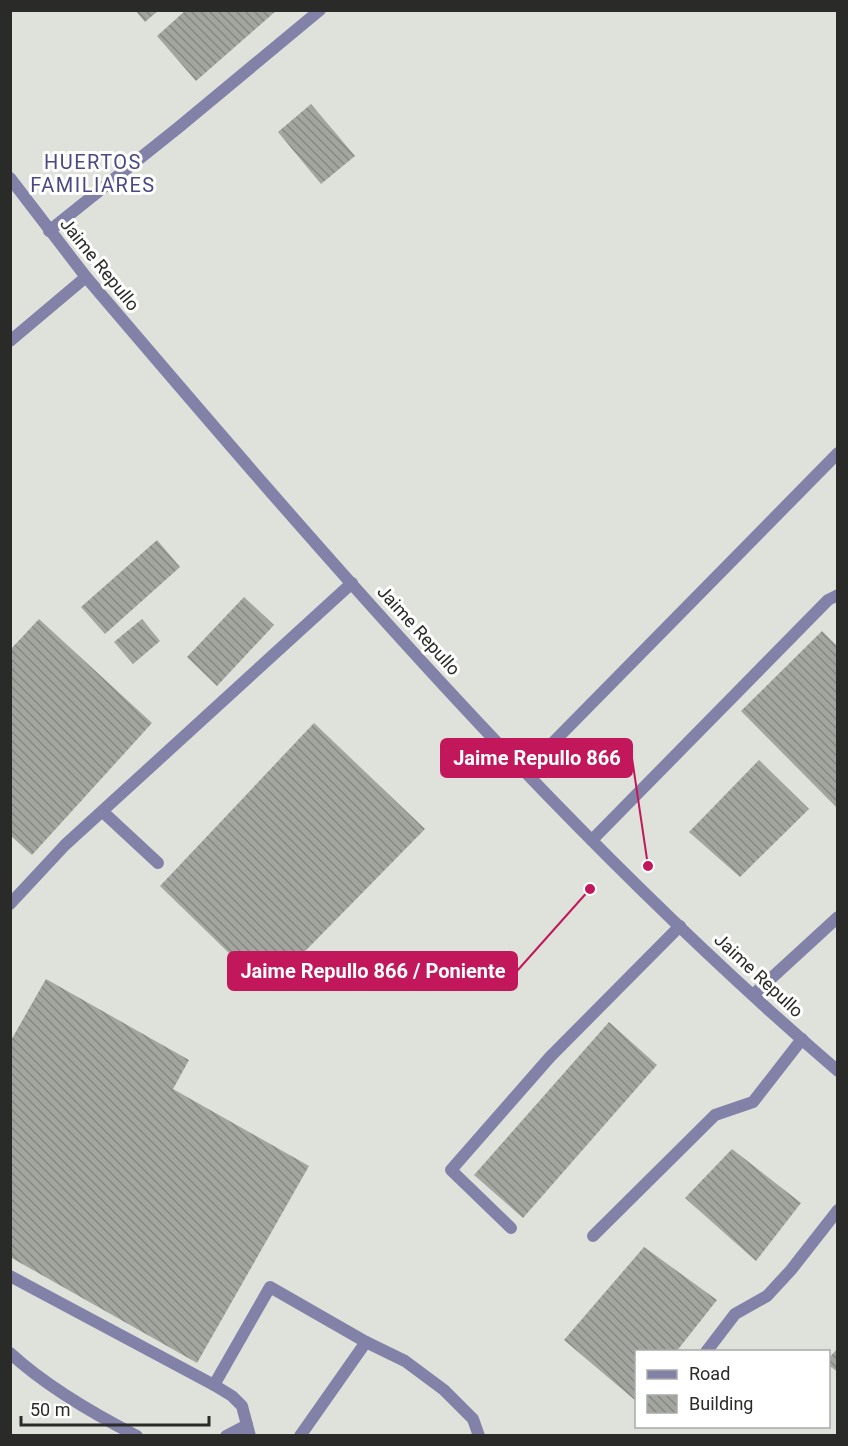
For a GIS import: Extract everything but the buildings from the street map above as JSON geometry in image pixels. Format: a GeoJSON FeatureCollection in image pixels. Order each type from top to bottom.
{"type":"FeatureCollection","features":[{"type":"Feature","properties":{"kind":"street"},"geometry":{"type":"LineString","coordinates":[[49,231],[320,10]]}},
{"type":"Feature","properties":{"kind":"street","name":"Jaime Repullo"},"geometry":{"type":"LineString","coordinates":[[10,178],[86,277],[202,413],[352,583],[525,771],[680,926],[837,1071]]}},
{"type":"Feature","properties":{"kind":"street"},"geometry":{"type":"LineString","coordinates":[[10,341],[86,277]]}},
{"type":"Feature","properties":{"kind":"street"},"geometry":{"type":"LineString","coordinates":[[525,771],[837,453]]}},
{"type":"Feature","properties":{"kind":"street"},"geometry":{"type":"LineString","coordinates":[[10,904],[66,844],[352,583]]}},
{"type":"Feature","properties":{"kind":"street"},"geometry":{"type":"LineString","coordinates":[[592,840],[828,600],[837,595]]}},
{"type":"Feature","properties":{"kind":"street"},"geometry":{"type":"LineString","coordinates":[[103,812],[158,863]]}},
{"type":"Feature","properties":{"kind":"street"},"geometry":{"type":"LineString","coordinates":[[753,995],[837,917]]}},
{"type":"Feature","properties":{"kind":"street"},"geometry":{"type":"LineString","coordinates":[[511,1228],[451,1170],[550,1057],[680,926]]}},
{"type":"Feature","properties":{"kind":"street"},"geometry":{"type":"LineString","coordinates":[[593,1236],[715,1115],[753,1102],[802,1039]]}},
{"type":"Feature","properties":{"kind":"street"},"geometry":{"type":"LineString","coordinates":[[708,1350],[735,1314],[767,1296],[837,1210]]}},
{"type":"Feature","properties":{"kind":"street"},"geometry":{"type":"LineString","coordinates":[[10,1276],[231,1396],[242,1406],[249,1430],[226,1436]]}},
{"type":"Feature","properties":{"kind":"street"},"geometry":{"type":"LineString","coordinates":[[214,1385],[270,1287],[366,1342],[405,1361],[444,1390],[473,1419],[479,1436]]}},
{"type":"Feature","properties":{"kind":"street"},"geometry":{"type":"LineString","coordinates":[[300,1436],[366,1342]]}},
{"type":"Feature","properties":{"kind":"street"},"geometry":{"type":"LineString","coordinates":[[10,1353],[42,1379],[100,1416],[137,1436]]}},
{"type":"Feature","properties":{"kind":"place","name":"Jaime Repullo 866"},"geometry":{"type":"Point","coordinates":[648,866]}},
{"type":"Feature","properties":{"kind":"place","name":"Jaime Repullo 866 / Poniente"},"geometry":{"type":"Point","coordinates":[590,889]}},
{"type":"Feature","properties":{"kind":"district","name":"HUERTOS FAMILIARES"},"geometry":{"type":"Point","coordinates":[93,174]}}]}
